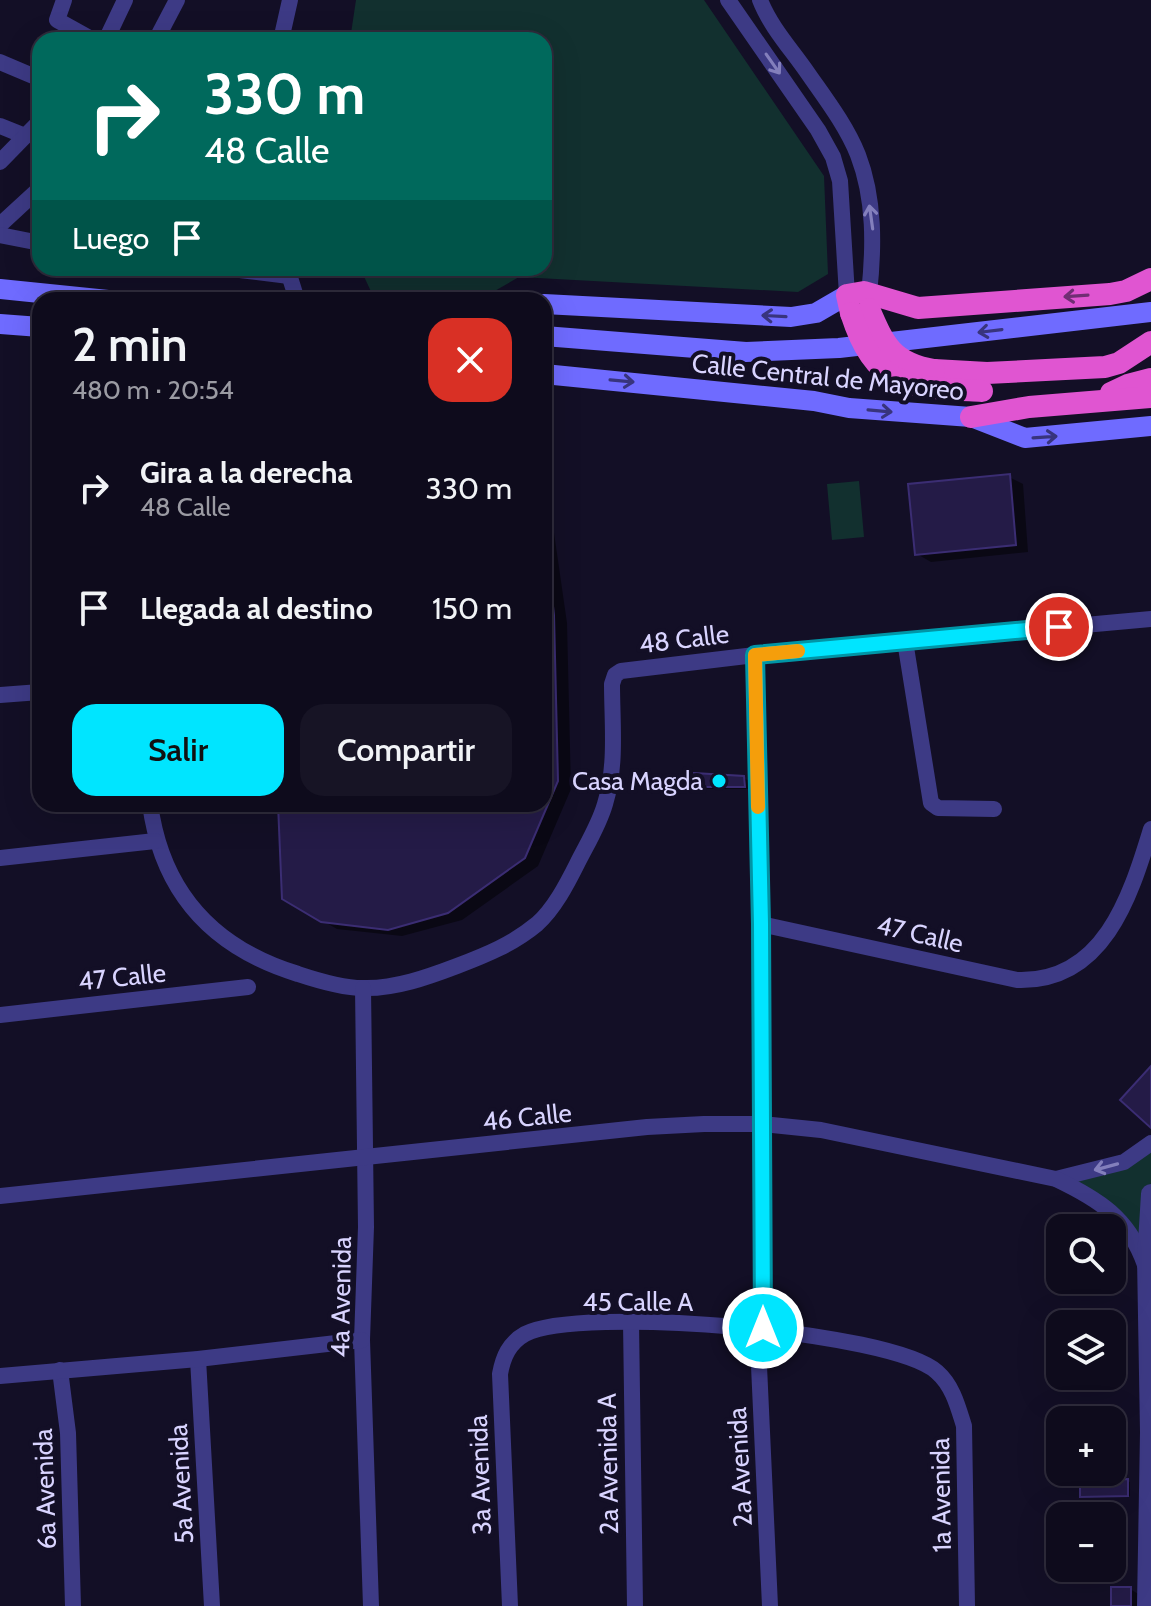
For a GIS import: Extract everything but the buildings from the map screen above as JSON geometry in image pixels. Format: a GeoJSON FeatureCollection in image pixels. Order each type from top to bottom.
{"type":"FeatureCollection","features":[{"type":"Feature","properties":{"kind":"highway"},"geometry":{"type":"LineString","coordinates":[[859,303],[918,308],[1110,294],[1126,291],[1151,279]]}},
{"type":"Feature","properties":{"kind":"highway"},"geometry":{"type":"LineString","coordinates":[[859,303],[893,354],[909,363],[934,370],[987,373],[1105,367],[1145,347]]}},
{"type":"Feature","properties":{"kind":"highway"},"geometry":{"type":"LineString","coordinates":[[859,303],[865,350],[887,374],[917,385],[982,391],[1029,407]]}},
{"type":"Feature","properties":{"kind":"highway"},"geometry":{"type":"LineString","coordinates":[[1093,402],[1128,385],[1151,379]]}},
{"type":"Feature","properties":{"kind":"highway"},"geometry":{"type":"LineString","coordinates":[[971,417],[1029,407],[1151,397]]}},
{"type":"Feature","properties":{"kind":"main road"},"geometry":{"type":"LineString","coordinates":[[0,289],[32,292]]}},
{"type":"Feature","properties":{"kind":"main road"},"geometry":{"type":"LineString","coordinates":[[552,304],[791,317],[859,303]]}},
{"type":"Feature","properties":{"kind":"main road","name":"Calle Central de Mayoreo"},"geometry":{"type":"LineString","coordinates":[[552,337],[774,352],[839,348],[1151,312]]}},
{"type":"Feature","properties":{"kind":"main road"},"geometry":{"type":"LineString","coordinates":[[0,324],[32,326]]}},
{"type":"Feature","properties":{"kind":"main road","name":"Calle Central de Mayoreo"},"geometry":{"type":"LineString","coordinates":[[552,375],[814,401],[849,408],[971,417],[1025,438],[1151,426]]}},
{"type":"Feature","properties":{"kind":"street"},"geometry":{"type":"LineString","coordinates":[[64,0],[57,20],[79,32]]}},
{"type":"Feature","properties":{"kind":"street"},"geometry":{"type":"LineString","coordinates":[[160,32],[177,0]]}},
{"type":"Feature","properties":{"kind":"street"},"geometry":{"type":"LineString","coordinates":[[283,32],[290,0]]}},
{"type":"Feature","properties":{"kind":"street"},"geometry":{"type":"LineString","coordinates":[[728,0],[833,157],[840,181],[859,303]]}},
{"type":"Feature","properties":{"kind":"street"},"geometry":{"type":"LineString","coordinates":[[760,0],[842,123],[858,154],[872,225],[859,303]]}},
{"type":"Feature","properties":{"kind":"street"},"geometry":{"type":"LineString","coordinates":[[109,32],[121,1]]}},
{"type":"Feature","properties":{"kind":"street"},"geometry":{"type":"LineString","coordinates":[[0,62],[32,76]]}},
{"type":"Feature","properties":{"kind":"street"},"geometry":{"type":"LineString","coordinates":[[0,126],[25,136]]}},
{"type":"Feature","properties":{"kind":"street"},"geometry":{"type":"LineString","coordinates":[[0,162],[32,129]]}},
{"type":"Feature","properties":{"kind":"street"},"geometry":{"type":"LineString","coordinates":[[0,225],[32,195]]}},
{"type":"Feature","properties":{"kind":"street"},"geometry":{"type":"LineString","coordinates":[[0,235],[32,241]]}},
{"type":"Feature","properties":{"kind":"street","name":"48 Calle"},"geometry":{"type":"LineString","coordinates":[[363,988],[423,979],[498,950],[538,923],[561,893],[599,821],[611,781],[612,684],[615,675],[633,668],[755,655],[1151,619]]}},
{"type":"Feature","properties":{"kind":"street"},"geometry":{"type":"LineString","coordinates":[[905,641],[931,803],[938,808],[994,809]]}},
{"type":"Feature","properties":{"kind":"street","name":"2a Avenida"},"geometry":{"type":"LineString","coordinates":[[755,655],[761,924],[763,1328],[759,1366],[770,1606]]}},
{"type":"Feature","properties":{"kind":"street"},"geometry":{"type":"LineString","coordinates":[[0,695],[32,693]]}},
{"type":"Feature","properties":{"kind":"street"},"geometry":{"type":"LineString","coordinates":[[151,812],[155,841],[178,890],[214,933],[265,964],[320,981],[363,988]]}},
{"type":"Feature","properties":{"kind":"street","name":"47 Calle"},"geometry":{"type":"LineString","coordinates":[[761,924],[1033,981],[1069,971],[1102,942],[1119,914],[1143,859],[1151,829]]}},
{"type":"Feature","properties":{"kind":"street"},"geometry":{"type":"LineString","coordinates":[[0,858],[155,841]]}},
{"type":"Feature","properties":{"kind":"street","name":"47 Calle"},"geometry":{"type":"LineString","coordinates":[[0,1015],[248,987]]}},
{"type":"Feature","properties":{"kind":"street","name":"4a Avenida"},"geometry":{"type":"LineString","coordinates":[[363,988],[366,1227],[362,1340],[371,1606]]}},
{"type":"Feature","properties":{"kind":"street","name":"46 Calle"},"geometry":{"type":"LineString","coordinates":[[0,1196],[647,1127],[762,1124],[821,1130],[1056,1179],[1081,1191],[1120,1220],[1138,1245],[1148,1274]]}},
{"type":"Feature","properties":{"kind":"street","name":"46 Calle"},"geometry":{"type":"LineString","coordinates":[[1056,1179],[1124,1162],[1151,1143]]}},
{"type":"Feature","properties":{"kind":"street"},"geometry":{"type":"LineString","coordinates":[[1147,1606],[1151,1194]]}},
{"type":"Feature","properties":{"kind":"street","name":"45 Calle A"},"geometry":{"type":"LineString","coordinates":[[511,1345],[524,1335],[542,1328],[631,1322],[763,1328],[903,1353],[937,1371],[949,1385]]}},
{"type":"Feature","properties":{"kind":"street","name":"2a Avenida A"},"geometry":{"type":"LineString","coordinates":[[631,1322],[635,1606]]}},
{"type":"Feature","properties":{"kind":"street"},"geometry":{"type":"LineString","coordinates":[[0,1376],[198,1359],[362,1340]]}},
{"type":"Feature","properties":{"kind":"street","name":"3a Avenida"},"geometry":{"type":"LineString","coordinates":[[510,1606],[500,1374],[503,1357],[511,1345]]}},
{"type":"Feature","properties":{"kind":"street","name":"5a Avenida"},"geometry":{"type":"LineString","coordinates":[[198,1359],[212,1606]]}},
{"type":"Feature","properties":{"kind":"street","name":"6a Avenida"},"geometry":{"type":"LineString","coordinates":[[60,1370],[68,1433],[73,1606]]}},
{"type":"Feature","properties":{"kind":"street","name":"1a Avenida"},"geometry":{"type":"LineString","coordinates":[[949,1385],[964,1426],[967,1606]]}},
{"type":"Feature","properties":{"kind":"green space"},"geometry":{"type":"Polygon","coordinates":[[[356,0],[704,0],[824,176],[828,274],[798,292],[519,277],[493,292],[371,292],[364,276],[552,276],[552,32],[351,32],[356,0]]]}},
{"type":"Feature","properties":{"kind":"green space"},"geometry":{"type":"Polygon","coordinates":[[[859,481],[864,537],[832,540],[827,484],[859,481]]]}},
{"type":"Feature","properties":{"kind":"green space"},"geometry":{"type":"Polygon","coordinates":[[[1151,1146],[1151,1183],[1141,1245],[1126,1233],[1126,1214],[1101,1214],[1056,1179],[1151,1146]]]}},
{"type":"Feature","properties":{"kind":"slow traffic"},"geometry":{"type":"LineString","coordinates":[[758,807],[755,655],[798,651]]}},
{"type":"Feature","properties":{"kind":"place","name":"Casa Magda"},"geometry":{"type":"Point","coordinates":[719,781]}},
{"type":"Feature","properties":{"kind":"route"},"geometry":{"type":"LineString","coordinates":[[763,1328],[761,924],[755,655],[1059,627]]}}]}
